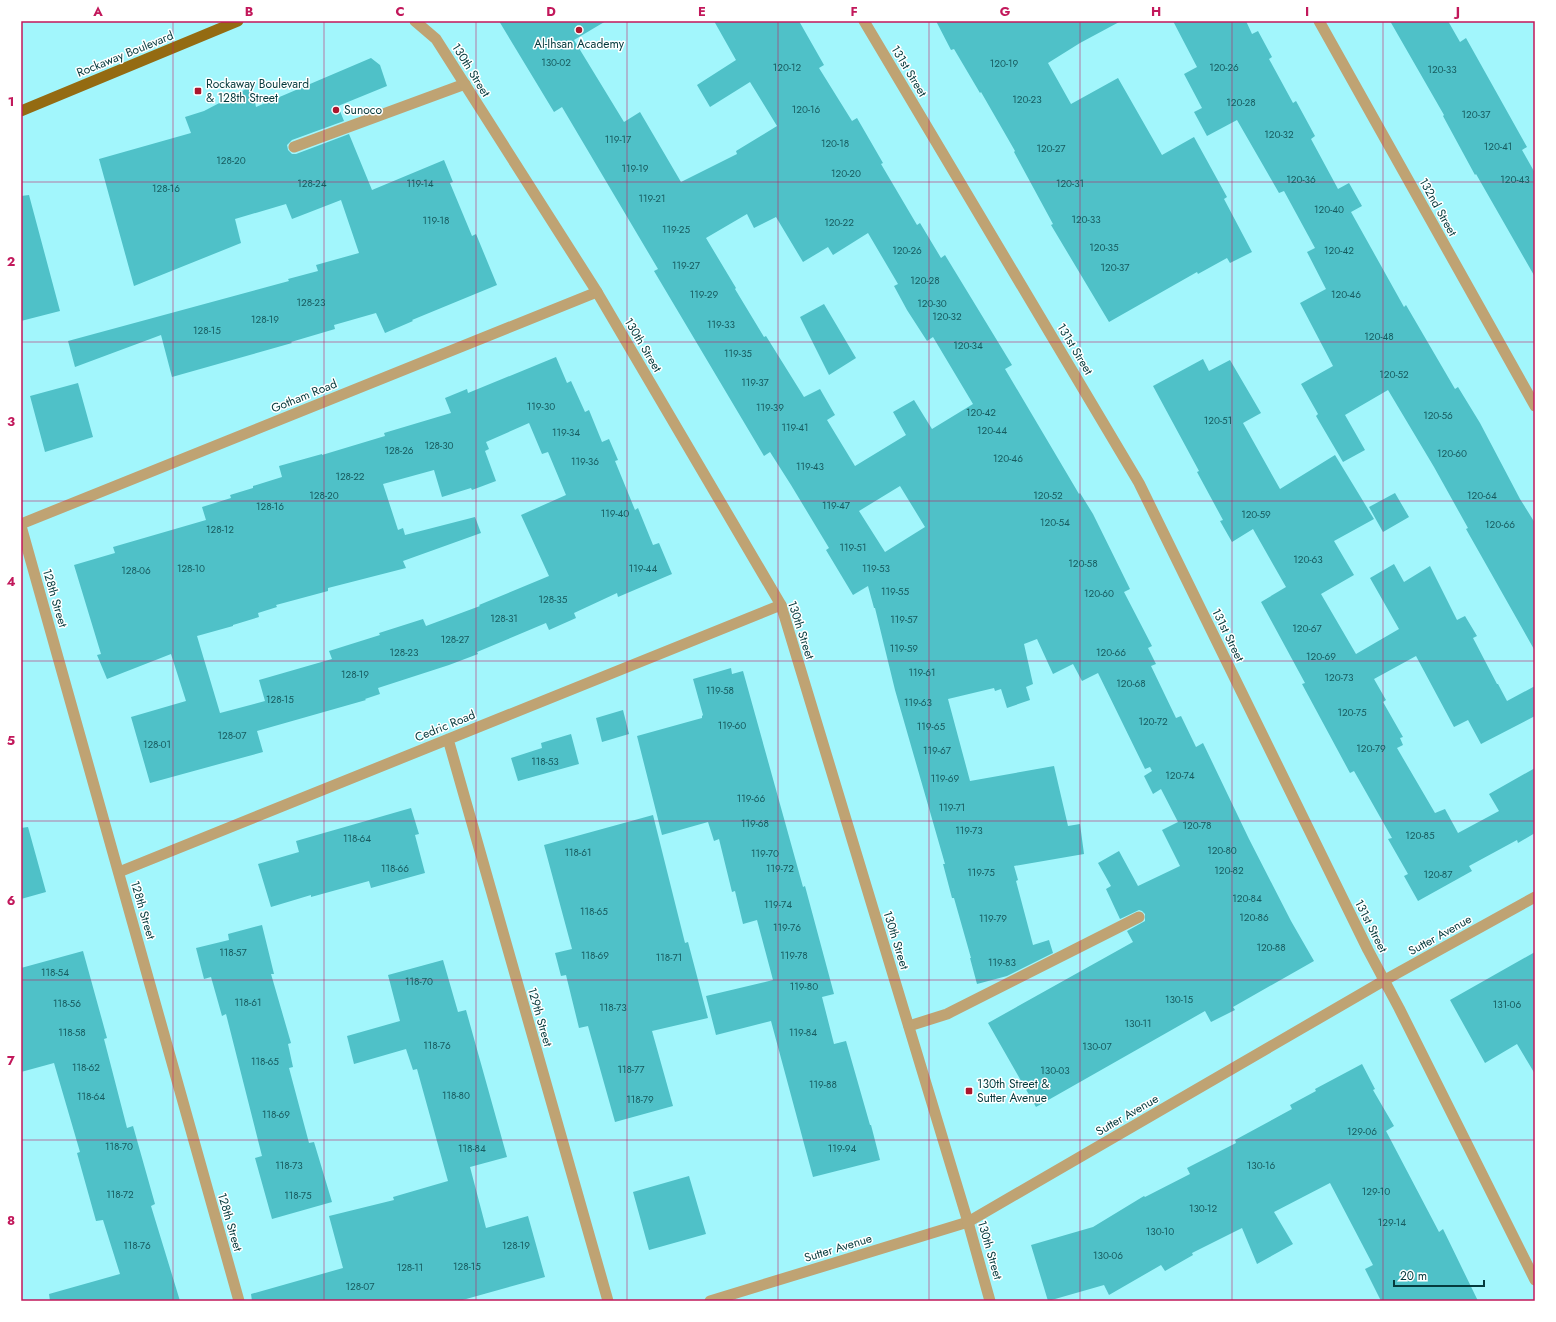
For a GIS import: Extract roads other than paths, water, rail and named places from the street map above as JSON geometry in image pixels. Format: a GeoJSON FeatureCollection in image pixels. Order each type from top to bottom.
{"type":"FeatureCollection","features":[{"type":"Feature","properties":{"kind":"main road","name":"Rockaway Boulevard"},"geometry":{"type":"LineString","coordinates":[[21,111],[238,21]]}},
{"type":"Feature","properties":{"kind":"street","name":"130th Street"},"geometry":{"type":"LineString","coordinates":[[415,21],[436,39],[597,292],[781,605],[968,1222],[990,1301]]}},
{"type":"Feature","properties":{"kind":"street","name":"131st Street"},"geometry":{"type":"LineString","coordinates":[[864,21],[1139,483],[1364,943],[1385,980],[1535,1280]]}},
{"type":"Feature","properties":{"kind":"street","name":"132nd Street"},"geometry":{"type":"LineString","coordinates":[[1319,21],[1535,406]]}},
{"type":"Feature","properties":{"kind":"street"},"geometry":{"type":"LineString","coordinates":[[294,148],[465,84]]}},
{"type":"Feature","properties":{"kind":"street","name":"Gotham Road"},"geometry":{"type":"LineString","coordinates":[[21,525],[597,292]]}},
{"type":"Feature","properties":{"kind":"street","name":"128th Street"},"geometry":{"type":"LineString","coordinates":[[21,525],[239,1301]]}},
{"type":"Feature","properties":{"kind":"street","name":"Cedric Road"},"geometry":{"type":"LineString","coordinates":[[119,872],[781,605]]}},
{"type":"Feature","properties":{"kind":"street","name":"129th Street"},"geometry":{"type":"LineString","coordinates":[[448,740],[608,1301]]}},
{"type":"Feature","properties":{"kind":"street","name":"Sutter Avenue"},"geometry":{"type":"LineString","coordinates":[[710,1301],[968,1222],[1385,980],[1535,897]]}},
{"type":"Feature","properties":{"kind":"street"},"geometry":{"type":"LineString","coordinates":[[909,1026],[948,1014],[1139,917]]}},
{"type":"Feature","properties":{"kind":"place","name":"Al-Ihsan Academy"},"geometry":{"type":"Point","coordinates":[579,30]}},
{"type":"Feature","properties":{"kind":"place","name":"Rockaway Boulevard & 128th Street"},"geometry":{"type":"Point","coordinates":[198,91]}},
{"type":"Feature","properties":{"kind":"place","name":"Sunoco"},"geometry":{"type":"Point","coordinates":[336,110]}},
{"type":"Feature","properties":{"kind":"place","name":"130th Street & Sutter Avenue"},"geometry":{"type":"Point","coordinates":[969,1091]}}]}
